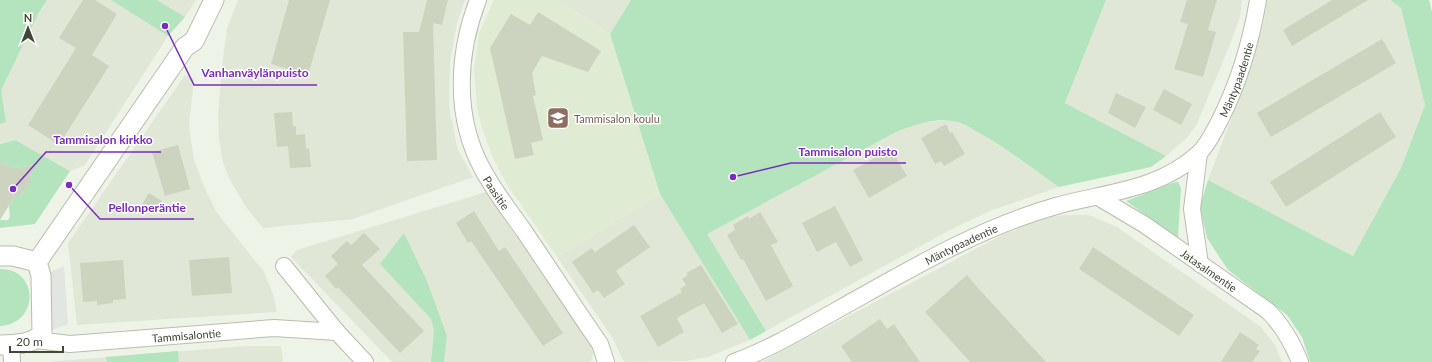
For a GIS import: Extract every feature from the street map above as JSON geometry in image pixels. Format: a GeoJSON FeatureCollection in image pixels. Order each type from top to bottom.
{"type":"FeatureCollection","features":[{"type":"Feature","properties":{"kind":"street"},"geometry":{"type":"LineString","coordinates":[[36,262],[185,47],[194,41],[214,0]]}},
{"type":"Feature","properties":{"kind":"street","name":"Paasitie"},"geometry":{"type":"LineString","coordinates":[[478,0],[468,30],[464,52],[462,88],[468,130],[476,157],[492,185],[600,344],[606,362]]}},
{"type":"Feature","properties":{"kind":"street","name":"Mäntypaadentie"},"geometry":{"type":"LineString","coordinates":[[734,362],[764,350],[883,284],[986,232],[1027,215],[1146,185],[1170,175],[1199,153],[1212,136],[1236,84],[1247,52],[1258,0]]}},
{"type":"Feature","properties":{"kind":"street"},"geometry":{"type":"LineString","coordinates":[[1199,153],[1192,209],[1200,264]]}},
{"type":"Feature","properties":{"kind":"street","name":"Jatasalmentie"},"geometry":{"type":"LineString","coordinates":[[1098,197],[1145,225],[1268,311],[1280,323],[1288,335],[1300,362]]}},
{"type":"Feature","properties":{"kind":"street"},"geometry":{"type":"LineString","coordinates":[[0,256],[13,256],[36,262]]}},
{"type":"Feature","properties":{"kind":"street"},"geometry":{"type":"LineString","coordinates":[[8,350],[24,343],[36,340],[42,334],[41,276],[36,262]]}},
{"type":"Feature","properties":{"kind":"street"},"geometry":{"type":"LineString","coordinates":[[284,266],[338,332],[365,362]]}},
{"type":"Feature","properties":{"kind":"street","name":"Tammisalontie"},"geometry":{"type":"LineString","coordinates":[[36,340],[70,344],[274,328],[338,332]]}},
{"type":"Feature","properties":{"kind":"shaded area"},"geometry":{"type":"Polygon","coordinates":[[[47,0],[111,0],[168,36],[85,165],[70,171],[15,140],[0,143],[0,20],[39,12],[47,0]]]}},
{"type":"Feature","properties":{"kind":"shaded area"},"geometry":{"type":"Polygon","coordinates":[[[157,0],[196,0],[185,17],[157,0]]]}},
{"type":"Feature","properties":{"kind":"shaded area"},"geometry":{"type":"Polygon","coordinates":[[[238,0],[465,0],[457,23],[450,63],[449,107],[458,150],[473,177],[353,219],[263,228],[246,207],[230,180],[223,162],[219,139],[218,113],[223,58],[227,29],[238,0]]]}},
{"type":"Feature","properties":{"kind":"shaded area","name":"Tammisalon koulu"},"geometry":{"type":"Polygon","coordinates":[[[494,0],[557,0],[610,34],[660,194],[557,257],[506,183],[493,158],[482,128],[477,108],[474,69],[479,33],[494,0]]]}},
{"type":"Feature","properties":{"kind":"shaded area"},"geometry":{"type":"Polygon","coordinates":[[[557,0],[631,0],[610,34],[557,0]]]}},
{"type":"Feature","properties":{"kind":"shaded area"},"geometry":{"type":"Polygon","coordinates":[[[1106,0],[1242,0],[1240,17],[1231,42],[1197,124],[1186,139],[1166,156],[1065,103],[1106,0]]]}},
{"type":"Feature","properties":{"kind":"shaded area"},"geometry":{"type":"Polygon","coordinates":[[[1267,0],[1390,0],[1401,8],[1425,105],[1401,168],[1353,256],[1208,180],[1251,66],[1264,21],[1267,0]]]}},
{"type":"Feature","properties":{"kind":"shaded area"},"geometry":{"type":"Polygon","coordinates":[[[185,75],[194,79],[189,125],[194,160],[205,189],[217,213],[264,272],[273,294],[277,312],[77,325],[68,243],[185,75]]]}},
{"type":"Feature","properties":{"kind":"shaded area"},"geometry":{"type":"Polygon","coordinates":[[[953,121],[980,132],[1059,187],[990,211],[950,230],[766,331],[706,234],[896,132],[919,123],[953,121]]]}},
{"type":"Feature","properties":{"kind":"shaded area"},"geometry":{"type":"Polygon","coordinates":[[[486,192],[590,342],[593,354],[591,362],[392,362],[291,257],[297,250],[486,192]]]}},
{"type":"Feature","properties":{"kind":"shaded area"},"geometry":{"type":"Polygon","coordinates":[[[660,194],[750,340],[708,357],[686,361],[624,362],[612,337],[557,257],[660,194]]]}},
{"type":"Feature","properties":{"kind":"shaded area"},"geometry":{"type":"Polygon","coordinates":[[[1089,215],[1117,227],[1261,327],[1275,345],[1282,362],[761,362],[1004,234],[1053,216],[1089,215]]]}},
{"type":"Feature","properties":{"kind":"shaded area"},"geometry":{"type":"Polygon","coordinates":[[[64,266],[68,324],[42,334],[41,276],[64,266]]]}},
{"type":"Feature","properties":{"kind":"shaded area"},"geometry":{"type":"Polygon","coordinates":[[[246,346],[281,346],[283,362],[46,362],[246,346]]]}},
{"type":"Feature","properties":{"kind":"green space"},"geometry":{"type":"Polygon","coordinates":[[[0,0],[47,0],[39,12],[1,90],[6,122],[0,124],[0,0]]]}},
{"type":"Feature","properties":{"kind":"green space"},"geometry":{"type":"Polygon","coordinates":[[[111,0],[157,0],[185,17],[168,36],[111,0]]]}},
{"type":"Feature","properties":{"kind":"green space"},"geometry":{"type":"Polygon","coordinates":[[[631,0],[1106,0],[1065,103],[1166,156],[1151,167],[1059,187],[991,139],[963,124],[952,121],[937,120],[896,132],[707,234],[766,331],[750,340],[660,194],[610,34],[631,0]]]}},
{"type":"Feature","properties":{"kind":"green space"},"geometry":{"type":"Polygon","coordinates":[[[1390,0],[1429,0],[1432,12],[1432,362],[1310,362],[1302,337],[1287,315],[1228,270],[1207,238],[1200,207],[1208,180],[1353,256],[1401,168],[1425,105],[1401,8],[1390,0]]]}},
{"type":"Feature","properties":{"kind":"green space"},"geometry":{"type":"Polygon","coordinates":[[[15,140],[70,171],[35,224],[0,228],[0,220],[8,220],[10,217],[9,206],[15,196],[20,196],[30,182],[30,175],[36,165],[14,168],[0,162],[0,144],[15,140]]]}},
{"type":"Feature","properties":{"kind":"green space"},"geometry":{"type":"Polygon","coordinates":[[[1178,182],[1181,188],[1178,238],[1126,201],[1178,182]]]}},
{"type":"Feature","properties":{"kind":"green space"},"geometry":{"type":"Polygon","coordinates":[[[404,233],[427,281],[447,336],[444,362],[431,362],[434,330],[431,319],[380,264],[404,233]]]}},
{"type":"Feature","properties":{"kind":"green space"},"geometry":{"type":"Polygon","coordinates":[[[0,269],[13,271],[22,278],[28,287],[30,297],[28,307],[22,316],[13,323],[0,326],[0,269]]]}},
{"type":"Feature","properties":{"kind":"green space"},"geometry":{"type":"Polygon","coordinates":[[[178,351],[179,362],[107,362],[106,357],[178,351]]]}},
{"type":"Feature","properties":{"kind":"building"},"geometry":{"type":"Polygon","coordinates":[[[83,0],[95,0],[117,14],[92,55],[109,66],[59,145],[28,125],[76,48],[59,38],[83,0]]]}},
{"type":"Feature","properties":{"kind":"building"},"geometry":{"type":"Polygon","coordinates":[[[289,0],[330,0],[308,75],[271,64],[289,0]]]}},
{"type":"Feature","properties":{"kind":"building"},"geometry":{"type":"Polygon","coordinates":[[[427,0],[448,0],[442,25],[433,23],[437,160],[407,161],[403,32],[419,32],[427,0]]]}},
{"type":"Feature","properties":{"kind":"building"},"geometry":{"type":"Polygon","coordinates":[[[1187,0],[1217,0],[1208,30],[1216,32],[1203,77],[1174,69],[1188,24],[1180,22],[1187,0]]]}},
{"type":"Feature","properties":{"kind":"building"},"geometry":{"type":"Polygon","coordinates":[[[1332,0],[1368,0],[1292,46],[1283,30],[1332,0]]]}},
{"type":"Feature","properties":{"kind":"building"},"geometry":{"type":"Polygon","coordinates":[[[538,12],[601,51],[588,72],[542,56],[532,73],[536,95],[533,96],[543,140],[531,143],[534,155],[515,159],[490,48],[511,14],[530,25],[538,12]]]}},
{"type":"Feature","properties":{"kind":"building"},"geometry":{"type":"Polygon","coordinates":[[[1382,39],[1396,63],[1271,137],[1257,113],[1382,39]]]}},
{"type":"Feature","properties":{"kind":"building"},"geometry":{"type":"Polygon","coordinates":[[[1164,89],[1192,104],[1181,125],[1153,110],[1164,89]]]}},
{"type":"Feature","properties":{"kind":"building"},"geometry":{"type":"Polygon","coordinates":[[[1116,93],[1146,107],[1135,128],[1108,113],[1116,93]]]}},
{"type":"Feature","properties":{"kind":"building"},"geometry":{"type":"Polygon","coordinates":[[[292,112],[293,126],[296,126],[296,135],[305,134],[306,149],[309,148],[311,167],[290,168],[288,146],[277,147],[274,113],[292,112]]]}},
{"type":"Feature","properties":{"kind":"building"},"geometry":{"type":"Polygon","coordinates":[[[1380,112],[1396,137],[1286,207],[1270,182],[1380,112]]]}},
{"type":"Feature","properties":{"kind":"building"},"geometry":{"type":"Polygon","coordinates":[[[946,124],[950,133],[952,132],[965,154],[944,166],[941,161],[935,164],[921,138],[946,124]]]}},
{"type":"Feature","properties":{"kind":"building"},"geometry":{"type":"Polygon","coordinates":[[[178,145],[190,189],[165,196],[152,152],[178,145]]]}},
{"type":"Feature","properties":{"kind":"building"},"geometry":{"type":"Polygon","coordinates":[[[891,149],[907,176],[869,198],[853,170],[891,149]]]}},
{"type":"Feature","properties":{"kind":"building"},"geometry":{"type":"Polygon","coordinates":[[[0,162],[14,168],[37,165],[30,175],[31,182],[20,196],[15,196],[0,220],[0,162]]]}},
{"type":"Feature","properties":{"kind":"building"},"geometry":{"type":"Polygon","coordinates":[[[149,193],[162,201],[155,214],[141,206],[149,193]]]}},
{"type":"Feature","properties":{"kind":"building"},"geometry":{"type":"Polygon","coordinates":[[[835,206],[863,260],[850,267],[836,242],[817,252],[802,223],[835,206]]]}},
{"type":"Feature","properties":{"kind":"building"},"geometry":{"type":"Polygon","coordinates":[[[474,211],[499,251],[505,247],[563,333],[543,346],[471,241],[468,243],[456,223],[474,211]]]}},
{"type":"Feature","properties":{"kind":"building"},"geometry":{"type":"Polygon","coordinates":[[[760,212],[778,242],[771,245],[793,286],[766,301],[743,259],[741,260],[727,235],[735,230],[733,225],[748,216],[749,219],[760,212]]]}},
{"type":"Feature","properties":{"kind":"building"},"geometry":{"type":"Polygon","coordinates":[[[634,225],[650,247],[616,271],[625,284],[604,298],[598,290],[593,293],[572,262],[592,248],[595,252],[634,225]]]}},
{"type":"Feature","properties":{"kind":"building"},"geometry":{"type":"Polygon","coordinates":[[[364,233],[380,249],[362,265],[424,331],[400,353],[338,287],[336,289],[325,276],[338,264],[331,256],[347,241],[351,245],[364,233]]]}},
{"type":"Feature","properties":{"kind":"building"},"geometry":{"type":"Polygon","coordinates":[[[1093,247],[1194,315],[1179,336],[1079,269],[1093,247]]]}},
{"type":"Feature","properties":{"kind":"building"},"geometry":{"type":"Polygon","coordinates":[[[229,257],[232,293],[192,296],[189,260],[229,257]]]}},
{"type":"Feature","properties":{"kind":"building"},"geometry":{"type":"Polygon","coordinates":[[[123,260],[126,299],[113,300],[113,303],[97,305],[97,301],[83,302],[80,263],[123,260]]]}},
{"type":"Feature","properties":{"kind":"building"},"geometry":{"type":"Polygon","coordinates":[[[701,265],[738,324],[722,333],[704,303],[677,318],[684,332],[658,347],[640,316],[682,292],[680,289],[686,285],[682,279],[688,275],[686,273],[701,265]]]}},
{"type":"Feature","properties":{"kind":"building"},"geometry":{"type":"Polygon","coordinates":[[[967,275],[1046,362],[970,362],[925,312],[967,275]]]}},
{"type":"Feature","properties":{"kind":"building"},"geometry":{"type":"Polygon","coordinates":[[[880,319],[887,329],[894,324],[920,362],[852,362],[841,346],[880,319]]]}},
{"type":"Feature","properties":{"kind":"building"},"geometry":{"type":"Polygon","coordinates":[[[1240,332],[1259,345],[1256,349],[1260,351],[1252,362],[1221,362],[1240,332]]]}},
{"type":"Feature","properties":{"kind":"place","name":"Vanhanväylänpuisto"},"geometry":{"type":"Point","coordinates":[165,26]}},
{"type":"Feature","properties":{"kind":"place","name":"Tammisalon koulu"},"geometry":{"type":"Point","coordinates":[558,118]}},
{"type":"Feature","properties":{"kind":"place","name":"Tammisalon puisto"},"geometry":{"type":"Point","coordinates":[733,177]}},
{"type":"Feature","properties":{"kind":"place","name":"Pellonperäntie"},"geometry":{"type":"Point","coordinates":[69,185]}},
{"type":"Feature","properties":{"kind":"place","name":"Tammisalon kirkko"},"geometry":{"type":"Point","coordinates":[13,189]}}]}
